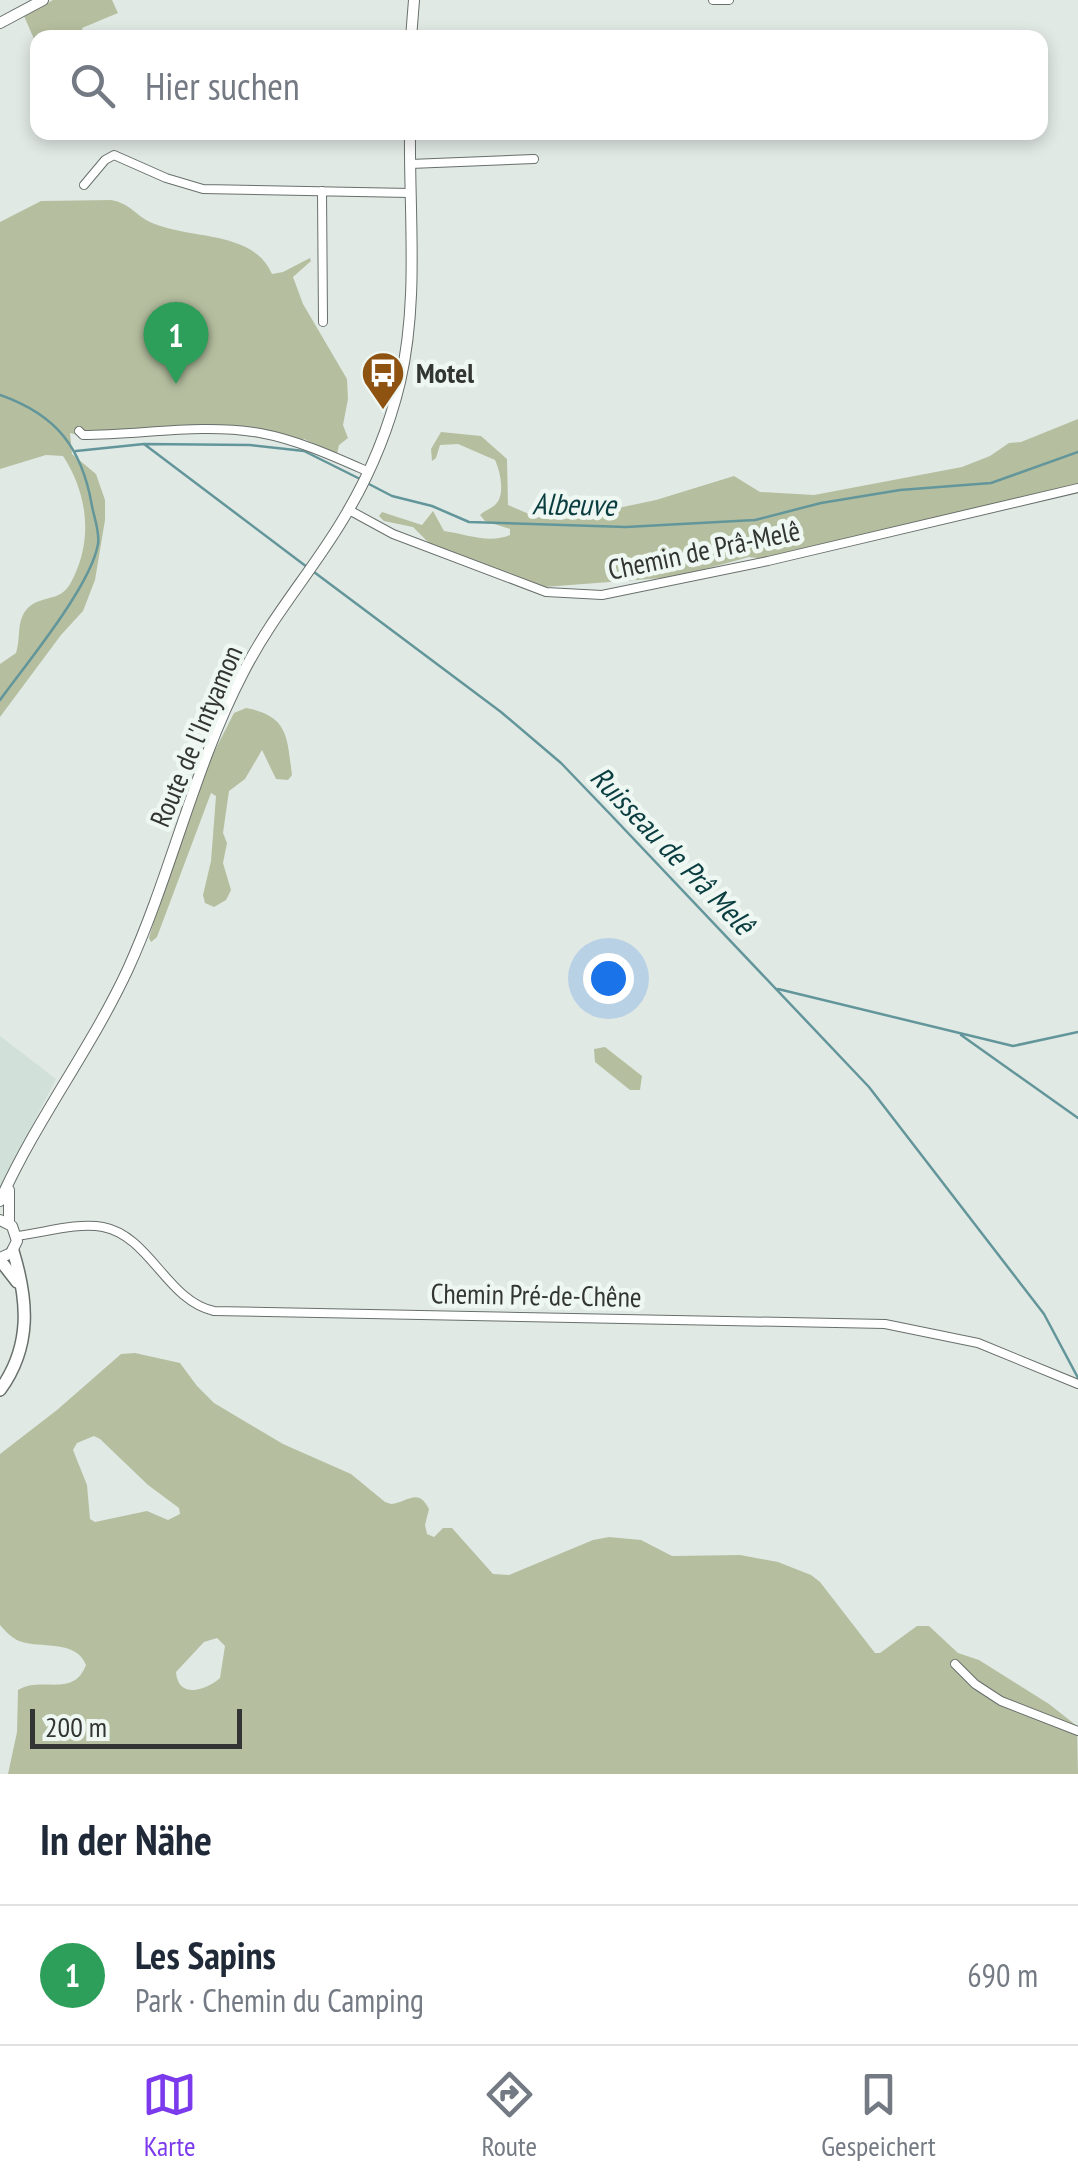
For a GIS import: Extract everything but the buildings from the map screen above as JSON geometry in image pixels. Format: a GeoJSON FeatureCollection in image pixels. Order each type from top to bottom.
{"type":"FeatureCollection","features":[{"type":"Feature","properties":{"kind":"highway"},"geometry":{"type":"LineString","coordinates":[[0,1390],[14,1369],[23,1344],[26,1314],[13,1251]]}},
{"type":"Feature","properties":{"kind":"highway"},"geometry":{"type":"LineString","coordinates":[[0,1259],[22,1290]]}},
{"type":"Feature","properties":{"kind":"main road"},"geometry":{"type":"LineString","coordinates":[[0,23],[43,0]]}},
{"type":"Feature","properties":{"kind":"main road"},"geometry":{"type":"LineString","coordinates":[[412,30],[414,0]]}},
{"type":"Feature","properties":{"kind":"main road","name":"Route de l'Intyamon"},"geometry":{"type":"LineString","coordinates":[[0,1201],[119,987],[230,698],[267,630],[349,510],[368,474],[391,414],[407,334],[411,283],[410,140]]}},
{"type":"Feature","properties":{"kind":"main road","name":"Route de l'Intyamon"},"geometry":{"type":"LineString","coordinates":[[5,1222],[12,1178]]}},
{"type":"Feature","properties":{"kind":"main road"},"geometry":{"type":"LineString","coordinates":[[0,1259],[13,1251],[17,1236],[5,1222]]}},
{"type":"Feature","properties":{"kind":"street"},"geometry":{"type":"LineString","coordinates":[[713,0],[729,0]]}},
{"type":"Feature","properties":{"kind":"street"},"geometry":{"type":"LineString","coordinates":[[84,185],[114,155],[203,189],[410,193]]}},
{"type":"Feature","properties":{"kind":"street"},"geometry":{"type":"LineString","coordinates":[[410,164],[534,159]]}},
{"type":"Feature","properties":{"kind":"street"},"geometry":{"type":"LineString","coordinates":[[322,191],[323,322]]}},
{"type":"Feature","properties":{"kind":"street"},"geometry":{"type":"LineString","coordinates":[[79,431],[83,435],[168,429],[256,432],[300,444],[368,474]]}},
{"type":"Feature","properties":{"kind":"street","name":"Chemin de Prâ-Melê"},"geometry":{"type":"LineString","coordinates":[[349,510],[392,534],[546,592],[602,595],[768,561],[1078,488]]}},
{"type":"Feature","properties":{"kind":"street","name":"Chemin Pré-de-Chêne"},"geometry":{"type":"LineString","coordinates":[[17,1236],[92,1226],[111,1229],[127,1239],[195,1304],[214,1311],[868,1322],[978,1343],[1077,1383]]}},
{"type":"Feature","properties":{"kind":"street"},"geometry":{"type":"LineString","coordinates":[[955,1664],[974,1684],[1001,1701],[1078,1731]]}},
{"type":"Feature","properties":{"kind":"shaded area"},"geometry":{"type":"Polygon","coordinates":[[[0,1036],[56,1079],[0,1187],[0,1036]]]}},
{"type":"Feature","properties":{"kind":"green space"},"geometry":{"type":"Polygon","coordinates":[[[53,0],[112,0],[118,13],[82,30],[30,30],[24,16],[53,0]]]}},
{"type":"Feature","properties":{"kind":"green space"},"geometry":{"type":"Polygon","coordinates":[[[111,200],[152,223],[236,243],[263,260],[272,274],[310,258],[293,277],[303,304],[347,379],[343,425],[348,438],[339,445],[337,454],[304,439],[296,445],[203,432],[108,437],[70,433],[72,454],[96,474],[105,500],[95,580],[83,611],[0,717],[0,664],[16,653],[21,619],[27,609],[62,593],[70,585],[81,559],[85,529],[82,498],[63,456],[46,455],[0,469],[0,222],[41,201],[111,200]]]}},
{"type":"Feature","properties":{"kind":"green space"},"geometry":{"type":"Polygon","coordinates":[[[1078,419],[1078,490],[1028,495],[785,561],[749,557],[676,577],[544,587],[431,545],[413,527],[384,521],[379,516],[382,512],[422,525],[433,511],[444,531],[486,538],[510,535],[510,529],[485,521],[480,515],[495,505],[500,495],[495,460],[458,444],[440,445],[432,461],[431,449],[441,432],[481,436],[507,459],[508,505],[536,517],[561,520],[656,500],[734,476],[760,492],[814,495],[962,467],[1009,443],[1078,419]]]}},
{"type":"Feature","properties":{"kind":"green space"},"geometry":{"type":"Polygon","coordinates":[[[246,708],[278,723],[287,740],[292,775],[288,780],[276,779],[262,750],[245,779],[229,791],[223,863],[231,890],[226,900],[214,907],[205,903],[203,895],[211,861],[216,796],[211,793],[157,937],[151,942],[155,917],[210,760],[234,713],[246,708]]]}},
{"type":"Feature","properties":{"kind":"green space"},"geometry":{"type":"Polygon","coordinates":[[[605,1047],[642,1076],[640,1090],[630,1090],[595,1062],[594,1049],[605,1047]]]}},
{"type":"Feature","properties":{"kind":"green space"},"geometry":{"type":"Polygon","coordinates":[[[135,1353],[180,1363],[214,1403],[283,1444],[351,1474],[385,1502],[421,1499],[429,1509],[427,1534],[434,1537],[443,1528],[452,1528],[493,1574],[509,1575],[593,1540],[641,1540],[672,1556],[740,1555],[778,1562],[811,1575],[875,1653],[917,1626],[929,1626],[958,1653],[979,1660],[1077,1726],[1078,1774],[8,1774],[17,1732],[18,1690],[65,1684],[80,1675],[86,1665],[74,1651],[19,1641],[0,1625],[0,1454],[121,1354],[135,1353]],[[94,1436],[77,1443],[73,1450],[87,1485],[90,1519],[95,1522],[147,1511],[168,1520],[180,1514],[179,1508],[94,1436]],[[217,1638],[204,1642],[176,1672],[182,1686],[200,1689],[220,1678],[225,1646],[217,1638]]]}},
{"type":"Feature","properties":{"kind":"waterway"},"geometry":{"type":"LineString","coordinates":[[0,395],[37,413],[64,436],[88,485],[98,540],[93,561],[71,602],[0,700]]}},
{"type":"Feature","properties":{"kind":"waterway","name":"Ruisseau de Prâ Melê"},"geometry":{"type":"LineString","coordinates":[[144,444],[307,567]]}},
{"type":"Feature","properties":{"kind":"waterway","name":"Albeuve"},"geometry":{"type":"LineString","coordinates":[[76,451],[144,444],[250,445],[304,451],[360,479]]}},
{"type":"Feature","properties":{"kind":"waterway","name":"Albeuve"},"geometry":{"type":"LineString","coordinates":[[367,483],[392,496],[432,506],[469,522],[626,527],[755,520],[821,503],[900,490],[991,483],[1078,452]]}},
{"type":"Feature","properties":{"kind":"waterway","name":"Ruisseau de Prâ Melê"},"geometry":{"type":"LineString","coordinates":[[314,572],[501,712],[561,763],[869,1087],[1044,1314],[1078,1378]]}},
{"type":"Feature","properties":{"kind":"waterway"},"geometry":{"type":"LineString","coordinates":[[778,989],[1013,1046],[1078,1032]]}},
{"type":"Feature","properties":{"kind":"waterway"},"geometry":{"type":"LineString","coordinates":[[961,1035],[1078,1118]]}},
{"type":"Feature","properties":{"kind":"place","name":"Les Sapins"},"geometry":{"type":"Point","coordinates":[176,384]}},
{"type":"Feature","properties":{"kind":"place","name":"Motel"},"geometry":{"type":"Point","coordinates":[383,411]}}]}
